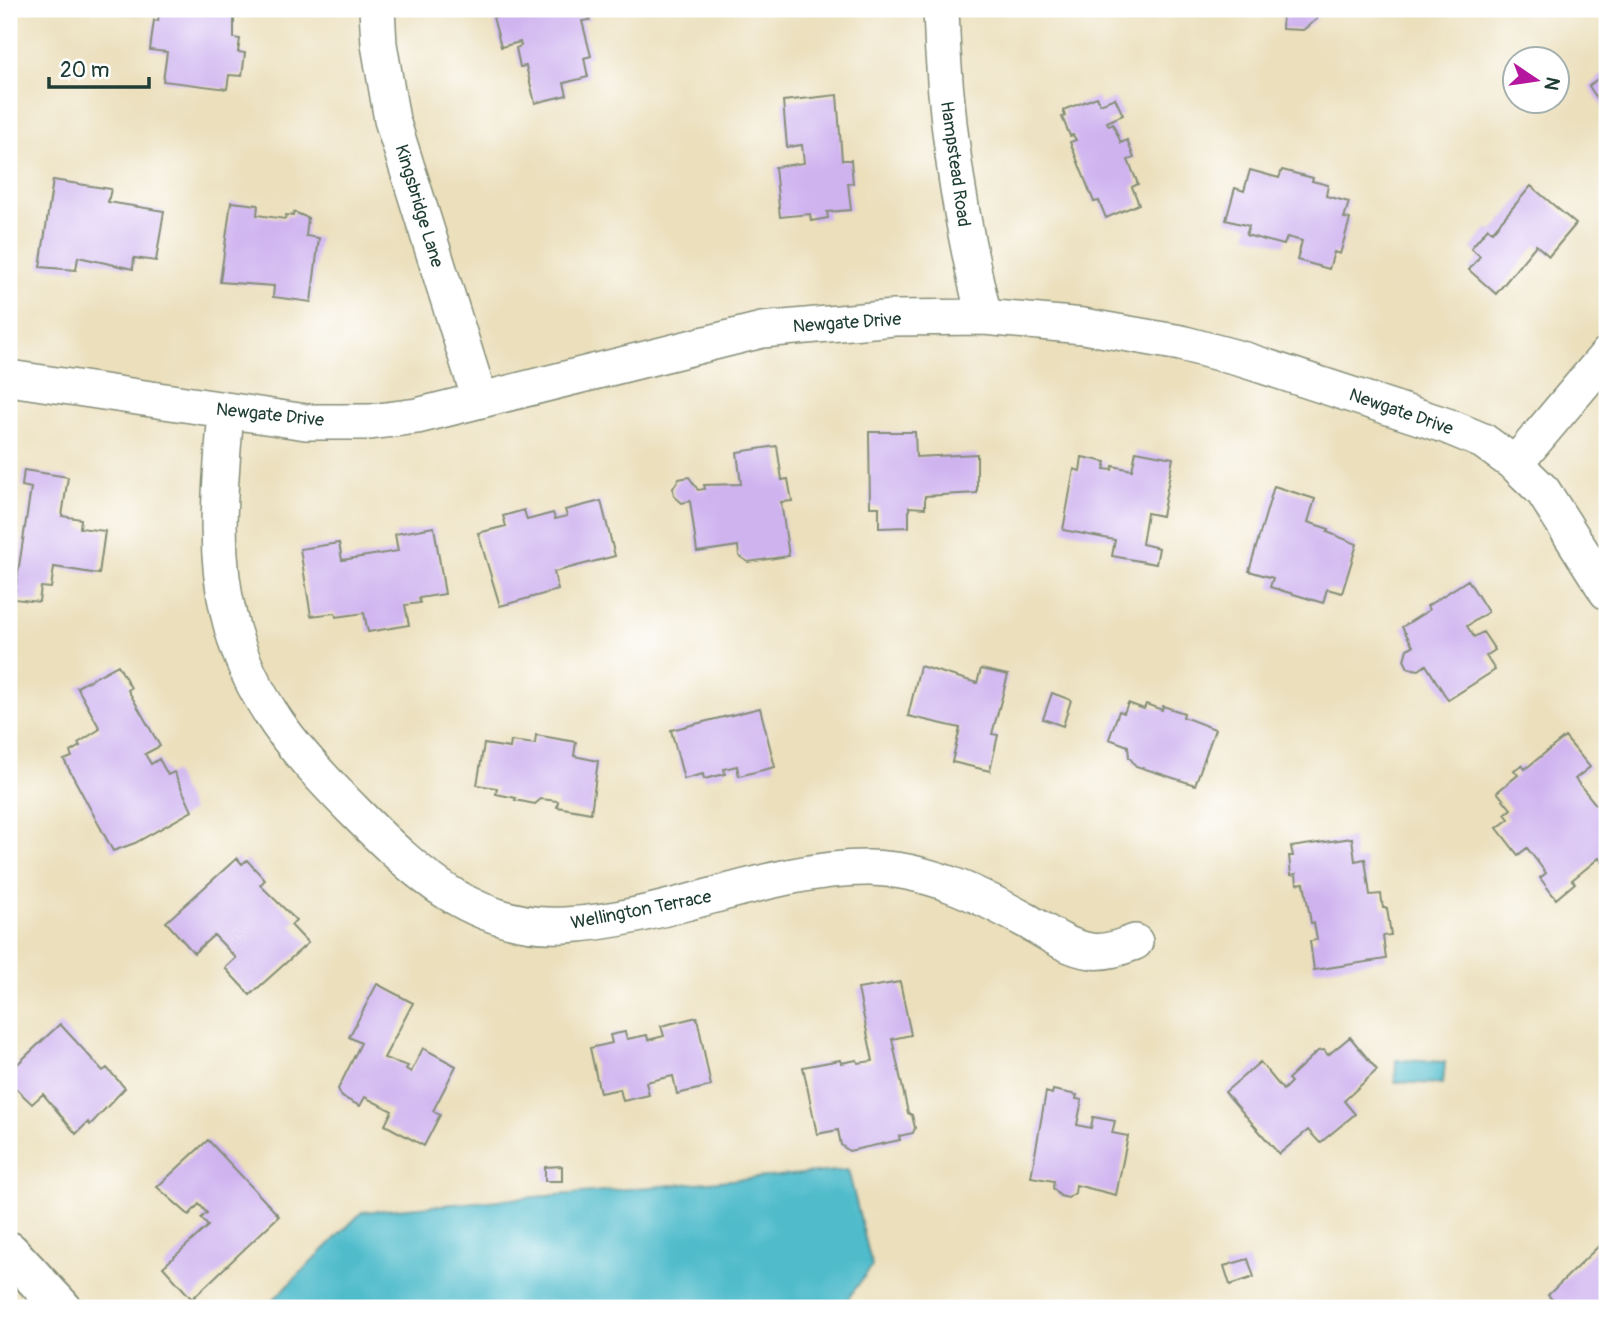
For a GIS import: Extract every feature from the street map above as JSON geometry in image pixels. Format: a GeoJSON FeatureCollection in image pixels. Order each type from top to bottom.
{"type":"FeatureCollection","features":[{"type":"Feature","properties":{"kind":"street","name":"Kingsbridge Lane"},"geometry":{"type":"LineString","coordinates":[[377,9],[379,44],[392,120],[480,400]]}},
{"type":"Feature","properties":{"kind":"street","name":"Hampstead Road"},"geometry":{"type":"LineString","coordinates":[[941,9],[951,156],[965,238],[984,317]]}},
{"type":"Feature","properties":{"kind":"street","name":"Newgate Drive"},"geometry":{"type":"LineString","coordinates":[[9,378],[306,422],[370,422],[417,416],[762,330],[894,318],[984,317],[1083,326],[1181,343],[1245,360],[1447,426],[1483,441],[1516,464],[1543,491],[1607,593]]}},
{"type":"Feature","properties":{"kind":"street"},"geometry":{"type":"LineString","coordinates":[[1516,464],[1607,355]]}},
{"type":"Feature","properties":{"kind":"street","name":"Wellington Terrace"},"geometry":{"type":"LineString","coordinates":[[226,411],[218,520],[220,569],[229,618],[245,664],[267,709],[302,759],[405,862],[436,887],[478,909],[516,921],[563,925],[610,920],[824,871],[871,868],[944,881],[982,896],[1068,944],[1090,951],[1113,950],[1135,942]]}},
{"type":"Feature","properties":{"kind":"street"},"geometry":{"type":"LineString","coordinates":[[9,1251],[62,1308]]}},
{"type":"Feature","properties":{"kind":"water"},"geometry":{"type":"Polygon","coordinates":[[[1396,1060],[1445,1062],[1443,1084],[1395,1082],[1396,1060]]]}},
{"type":"Feature","properties":{"kind":"water"},"geometry":{"type":"Polygon","coordinates":[[[848,1170],[872,1266],[841,1308],[265,1308],[362,1212],[848,1170]]]}},
{"type":"Feature","properties":{"kind":"building"},"geometry":{"type":"Polygon","coordinates":[[[160,9],[234,9],[234,38],[240,39],[238,52],[245,53],[242,76],[229,75],[227,89],[163,81],[167,52],[150,50],[154,20],[158,21],[160,9]]]}},
{"type":"Feature","properties":{"kind":"building"},"geometry":{"type":"Polygon","coordinates":[[[496,9],[587,9],[590,20],[582,21],[591,56],[584,58],[588,77],[564,83],[567,95],[535,103],[526,66],[520,67],[516,48],[521,46],[520,42],[501,47],[493,17],[498,16],[496,9]]]}},
{"type":"Feature","properties":{"kind":"building"},"geometry":{"type":"Polygon","coordinates":[[[1283,9],[1317,9],[1317,19],[1303,30],[1282,29],[1283,9]]]}},
{"type":"Feature","properties":{"kind":"building"},"geometry":{"type":"Polygon","coordinates":[[[1607,71],[1607,114],[1589,86],[1607,71]]]}},
{"type":"Feature","properties":{"kind":"building"},"geometry":{"type":"Polygon","coordinates":[[[837,95],[842,160],[851,160],[853,183],[848,183],[851,210],[827,212],[828,218],[811,221],[810,214],[780,217],[775,167],[804,163],[802,145],[787,147],[783,101],[837,95]]]}},
{"type":"Feature","properties":{"kind":"building"},"geometry":{"type":"Polygon","coordinates":[[[1097,97],[1100,104],[1115,98],[1123,115],[1107,122],[1109,126],[1113,124],[1121,143],[1127,140],[1134,158],[1128,160],[1138,184],[1132,187],[1139,204],[1106,218],[1099,201],[1094,202],[1070,142],[1076,140],[1073,135],[1070,136],[1062,117],[1065,116],[1063,110],[1097,97]]]}},
{"type":"Feature","properties":{"kind":"building"},"geometry":{"type":"Polygon","coordinates":[[[1250,170],[1279,178],[1282,170],[1313,178],[1312,181],[1328,185],[1326,196],[1349,202],[1344,218],[1350,219],[1340,254],[1334,252],[1329,269],[1297,260],[1302,241],[1287,237],[1284,245],[1246,235],[1249,226],[1226,220],[1235,188],[1244,191],[1250,170]]]}},
{"type":"Feature","properties":{"kind":"building"},"geometry":{"type":"Polygon","coordinates":[[[53,180],[111,189],[108,202],[164,211],[156,261],[134,258],[133,269],[78,257],[76,270],[40,267],[53,180]]]}},
{"type":"Feature","properties":{"kind":"building"},"geometry":{"type":"Polygon","coordinates":[[[1531,186],[1576,224],[1549,256],[1536,245],[1496,294],[1469,270],[1480,256],[1471,248],[1488,228],[1492,232],[1531,186]]]}},
{"type":"Feature","properties":{"kind":"building"},"geometry":{"type":"Polygon","coordinates":[[[231,202],[258,205],[257,215],[285,219],[286,215],[293,216],[294,212],[308,218],[306,236],[319,238],[311,302],[273,297],[274,286],[220,282],[231,202]]]}},
{"type":"Feature","properties":{"kind":"building"},"geometry":{"type":"Polygon","coordinates":[[[869,432],[915,432],[916,457],[977,454],[977,493],[925,496],[925,508],[909,507],[909,527],[879,528],[879,507],[870,507],[869,432]]]}},
{"type":"Feature","properties":{"kind":"building"},"geometry":{"type":"Polygon","coordinates":[[[777,446],[782,480],[788,479],[792,501],[781,502],[789,556],[748,562],[739,556],[738,546],[697,552],[690,501],[682,503],[674,496],[673,488],[679,479],[689,477],[698,490],[705,489],[704,485],[741,484],[737,452],[777,446]]]}},
{"type":"Feature","properties":{"kind":"building"},"geometry":{"type":"Polygon","coordinates":[[[1136,451],[1173,458],[1162,516],[1147,513],[1142,544],[1159,548],[1156,564],[1112,556],[1115,540],[1063,530],[1074,469],[1080,471],[1082,457],[1106,462],[1104,469],[1112,470],[1113,466],[1132,470],[1136,451]]]}},
{"type":"Feature","properties":{"kind":"building"},"geometry":{"type":"Polygon","coordinates":[[[24,470],[68,477],[62,516],[81,519],[80,528],[105,531],[99,574],[54,567],[51,588],[41,587],[39,602],[14,599],[31,488],[22,486],[24,470]]]}},
{"type":"Feature","properties":{"kind":"building"},"geometry":{"type":"Polygon","coordinates":[[[1274,486],[1315,499],[1308,522],[1329,529],[1327,532],[1357,544],[1342,593],[1327,589],[1323,603],[1270,587],[1273,578],[1249,571],[1274,486]]]}},
{"type":"Feature","properties":{"kind":"building"},"geometry":{"type":"Polygon","coordinates":[[[601,501],[615,556],[554,572],[558,590],[500,606],[478,533],[506,526],[503,516],[524,510],[527,520],[553,513],[555,519],[567,516],[565,510],[601,501]]]}},
{"type":"Feature","properties":{"kind":"building"},"geometry":{"type":"Polygon","coordinates":[[[434,527],[445,594],[419,598],[420,603],[405,605],[409,625],[368,632],[364,613],[336,617],[335,613],[311,616],[300,549],[339,543],[342,560],[398,551],[395,534],[434,527]]]}},
{"type":"Feature","properties":{"kind":"building"},"geometry":{"type":"Polygon","coordinates":[[[1468,580],[1488,612],[1467,626],[1474,637],[1483,632],[1495,650],[1486,656],[1495,670],[1448,700],[1426,665],[1419,670],[1408,668],[1404,660],[1407,649],[1413,646],[1402,627],[1429,610],[1427,606],[1468,580]]]}},
{"type":"Feature","properties":{"kind":"building"},"geometry":{"type":"Polygon","coordinates":[[[118,665],[131,688],[128,690],[160,746],[145,754],[151,764],[159,759],[168,775],[174,772],[192,811],[135,843],[113,851],[64,760],[72,757],[70,752],[80,746],[78,743],[100,729],[77,687],[118,665]]]}},
{"type":"Feature","properties":{"kind":"building"},"geometry":{"type":"Polygon","coordinates":[[[920,666],[977,683],[981,669],[1008,675],[992,734],[998,735],[990,771],[952,762],[960,728],[908,716],[920,666]]]}},
{"type":"Feature","properties":{"kind":"building"},"geometry":{"type":"Polygon","coordinates":[[[1052,693],[1071,700],[1063,726],[1043,719],[1052,693]]]}},
{"type":"Feature","properties":{"kind":"building"},"geometry":{"type":"Polygon","coordinates":[[[1128,703],[1144,709],[1146,704],[1162,710],[1163,706],[1215,729],[1195,785],[1136,766],[1129,757],[1128,746],[1109,739],[1119,711],[1124,713],[1128,703]]]}},
{"type":"Feature","properties":{"kind":"building"},"geometry":{"type":"Polygon","coordinates":[[[760,708],[775,767],[739,776],[737,766],[724,769],[725,774],[704,779],[703,774],[684,779],[671,730],[760,708]]]}},
{"type":"Feature","properties":{"kind":"building"},"geometry":{"type":"Polygon","coordinates":[[[536,735],[576,742],[574,756],[598,761],[591,813],[557,807],[558,801],[541,799],[535,804],[515,800],[516,798],[496,794],[497,788],[477,785],[484,744],[510,748],[511,741],[535,744],[536,735]]]}},
{"type":"Feature","properties":{"kind":"building"},"geometry":{"type":"Polygon","coordinates":[[[1565,737],[1590,767],[1575,779],[1607,818],[1607,858],[1602,862],[1599,858],[1572,880],[1575,883],[1556,899],[1540,878],[1546,873],[1527,848],[1518,855],[1497,828],[1509,819],[1505,814],[1511,809],[1497,792],[1518,775],[1514,770],[1522,765],[1525,769],[1565,737]]]}},
{"type":"Feature","properties":{"kind":"building"},"geometry":{"type":"Polygon","coordinates":[[[1352,838],[1355,861],[1365,859],[1370,895],[1381,894],[1383,908],[1387,908],[1391,935],[1383,936],[1386,959],[1314,970],[1310,941],[1317,940],[1314,923],[1311,923],[1304,883],[1297,884],[1296,874],[1291,875],[1291,847],[1352,838]]]}},
{"type":"Feature","properties":{"kind":"building"},"geometry":{"type":"Polygon","coordinates":[[[237,858],[242,864],[247,860],[265,880],[260,885],[296,920],[291,925],[308,943],[250,995],[225,968],[236,958],[214,935],[194,953],[166,922],[237,858]]]}},
{"type":"Feature","properties":{"kind":"building"},"geometry":{"type":"Polygon","coordinates":[[[900,982],[911,1035],[892,1039],[908,1113],[912,1115],[915,1128],[913,1133],[899,1136],[900,1140],[849,1151],[841,1145],[838,1130],[817,1134],[803,1067],[840,1060],[841,1063],[873,1061],[858,989],[900,982]]]}},
{"type":"Feature","properties":{"kind":"building"},"geometry":{"type":"Polygon","coordinates":[[[377,984],[413,1003],[384,1058],[408,1066],[406,1069],[411,1072],[423,1048],[456,1066],[433,1111],[440,1115],[424,1146],[385,1125],[392,1111],[365,1097],[360,1106],[342,1097],[338,1089],[361,1043],[349,1037],[377,984]]]}},
{"type":"Feature","properties":{"kind":"building"},"geometry":{"type":"Polygon","coordinates":[[[697,1017],[711,1086],[677,1094],[673,1076],[646,1082],[649,1095],[623,1101],[620,1089],[600,1093],[590,1048],[612,1043],[610,1035],[625,1032],[627,1039],[647,1035],[648,1040],[664,1036],[661,1026],[697,1017]]]}},
{"type":"Feature","properties":{"kind":"building"},"geometry":{"type":"Polygon","coordinates":[[[60,1024],[103,1071],[107,1068],[125,1088],[90,1125],[88,1122],[76,1134],[43,1094],[32,1104],[9,1082],[9,1072],[60,1024]]]}},
{"type":"Feature","properties":{"kind":"building"},"geometry":{"type":"Polygon","coordinates":[[[1350,1037],[1377,1070],[1344,1101],[1355,1114],[1320,1143],[1308,1130],[1279,1154],[1225,1092],[1260,1062],[1283,1090],[1291,1082],[1288,1079],[1318,1051],[1324,1050],[1328,1055],[1350,1037]]]}},
{"type":"Feature","properties":{"kind":"building"},"geometry":{"type":"Polygon","coordinates":[[[1053,1090],[1077,1095],[1076,1099],[1082,1100],[1077,1125],[1091,1128],[1093,1117],[1115,1121],[1112,1133],[1128,1136],[1116,1195],[1076,1185],[1075,1193],[1068,1198],[1060,1196],[1053,1188],[1054,1181],[1031,1177],[1046,1092],[1052,1094],[1053,1090]]]}},
{"type":"Feature","properties":{"kind":"building"},"geometry":{"type":"Polygon","coordinates":[[[208,1140],[279,1216],[192,1299],[163,1267],[208,1226],[201,1218],[207,1213],[199,1204],[189,1215],[157,1187],[208,1140]]]}},
{"type":"Feature","properties":{"kind":"building"},"geometry":{"type":"Polygon","coordinates":[[[562,1166],[562,1181],[545,1181],[545,1167],[562,1166]]]}},
{"type":"Feature","properties":{"kind":"building"},"geometry":{"type":"Polygon","coordinates":[[[1607,1238],[1607,1306],[1560,1308],[1548,1295],[1607,1238]]]}},
{"type":"Feature","properties":{"kind":"building"},"geometry":{"type":"Polygon","coordinates":[[[1248,1259],[1254,1277],[1230,1285],[1224,1266],[1248,1259]]]}}]}
